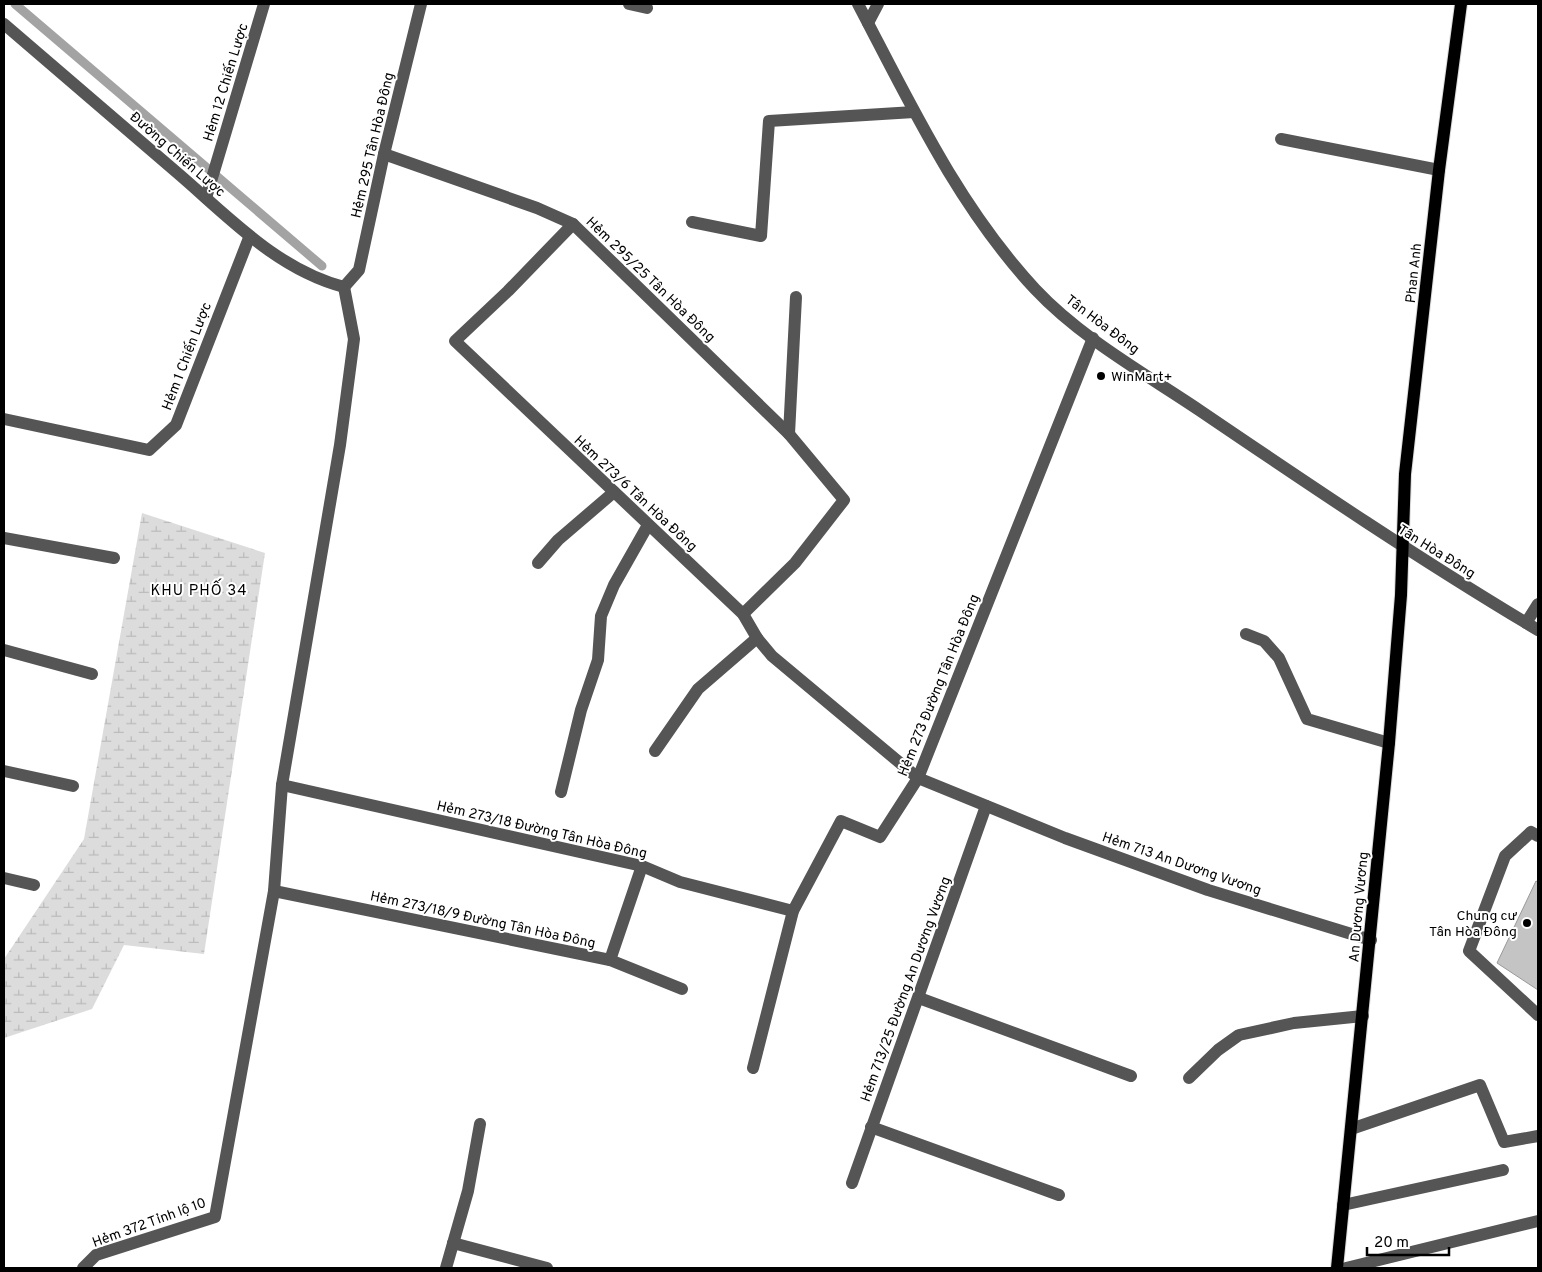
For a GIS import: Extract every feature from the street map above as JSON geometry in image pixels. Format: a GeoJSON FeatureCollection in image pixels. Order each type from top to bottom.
{"type":"FeatureCollection","features":[{"type":"Feature","properties":{"kind":"main road","name":"Phan Anh"},"geometry":{"type":"LineString","coordinates":[[1402,547],[1405,474],[1439,170],[1461,4]]}},
{"type":"Feature","properties":{"kind":"main road","name":"An Dương Vương"},"geometry":{"type":"LineString","coordinates":[[1336,1268],[1371,940],[1401,595],[1402,547]]}},
{"type":"Feature","properties":{"kind":"street","name":"Hẻm 12 Chiến Lược"},"geometry":{"type":"LineString","coordinates":[[206,198],[264,4]]}},
{"type":"Feature","properties":{"kind":"street","name":"Hẻm 295 Tân Hòa Đông"},"geometry":{"type":"LineString","coordinates":[[344,287],[359,270],[384,154],[421,4]]}},
{"type":"Feature","properties":{"kind":"street"},"geometry":{"type":"LineString","coordinates":[[629,4],[647,8]]}},
{"type":"Feature","properties":{"kind":"street","name":"Tân Hòa Đông"},"geometry":{"type":"LineString","coordinates":[[858,4],[914,112],[956,185],[992,238],[1036,291],[1093,338],[1402,547],[1538,630]]}},
{"type":"Feature","properties":{"kind":"street"},"geometry":{"type":"LineString","coordinates":[[868,24],[878,4]]}},
{"type":"Feature","properties":{"kind":"street","name":"Đường Chiến Lược"},"geometry":{"type":"LineString","coordinates":[[4,24],[206,198],[249,238],[319,281],[344,287]]}},
{"type":"Feature","properties":{"kind":"street"},"geometry":{"type":"LineString","coordinates":[[692,222],[761,236],[769,121],[914,112]]}},
{"type":"Feature","properties":{"kind":"street"},"geometry":{"type":"LineString","coordinates":[[1281,139],[1439,170]]}},
{"type":"Feature","properties":{"kind":"street","name":"Hẻm 295/25 Tân Hòa Đông"},"geometry":{"type":"LineString","coordinates":[[384,154],[537,208],[573,224],[788,434],[844,500],[795,563],[743,614]]}},
{"type":"Feature","properties":{"kind":"street","name":"Hẻm 273/6 Tân Hòa Đông"},"geometry":{"type":"LineString","coordinates":[[573,224],[508,291],[455,341],[743,614],[757,638],[772,656],[918,778]]}},
{"type":"Feature","properties":{"kind":"street","name":"Hẻm 1 Chiến Lược"},"geometry":{"type":"LineString","coordinates":[[4,420],[149,450],[176,425],[249,238]]}},
{"type":"Feature","properties":{"kind":"street"},"geometry":{"type":"LineString","coordinates":[[274,891],[282,785],[340,446],[354,338],[344,287]]}},
{"type":"Feature","properties":{"kind":"street"},"geometry":{"type":"LineString","coordinates":[[788,434],[796,297]]}},
{"type":"Feature","properties":{"kind":"street","name":"Hẻm 273 Đường Tân Hòa Đông"},"geometry":{"type":"LineString","coordinates":[[753,1068],[793,911],[841,821],[880,837],[918,778],[1093,338]]}},
{"type":"Feature","properties":{"kind":"street"},"geometry":{"type":"LineString","coordinates":[[538,563],[558,540],[614,492]]}},
{"type":"Feature","properties":{"kind":"street"},"geometry":{"type":"LineString","coordinates":[[561,792],[581,710],[598,660],[602,616],[614,585],[648,525]]}},
{"type":"Feature","properties":{"kind":"street"},"geometry":{"type":"LineString","coordinates":[[4,538],[114,558]]}},
{"type":"Feature","properties":{"kind":"street"},"geometry":{"type":"LineString","coordinates":[[1526,623],[1538,604]]}},
{"type":"Feature","properties":{"kind":"street"},"geometry":{"type":"LineString","coordinates":[[1246,634],[1264,641],[1279,658],[1307,719],[1388,743]]}},
{"type":"Feature","properties":{"kind":"street"},"geometry":{"type":"LineString","coordinates":[[655,751],[698,689],[757,638]]}},
{"type":"Feature","properties":{"kind":"street"},"geometry":{"type":"LineString","coordinates":[[4,650],[92,674]]}},
{"type":"Feature","properties":{"kind":"street"},"geometry":{"type":"LineString","coordinates":[[4,771],[73,786]]}},
{"type":"Feature","properties":{"kind":"street","name":"Hẻm 713 An Dương Vương"},"geometry":{"type":"LineString","coordinates":[[918,778],[1065,838],[1208,890],[1371,940]]}},
{"type":"Feature","properties":{"kind":"street","name":"Hẻm 273/18 Đường Tân Hòa Đông"},"geometry":{"type":"LineString","coordinates":[[282,785],[642,866],[680,882],[793,911]]}},
{"type":"Feature","properties":{"kind":"street","name":"Hẻm 713/25 Đường An Dương Vương"},"geometry":{"type":"LineString","coordinates":[[852,1182],[986,806]]}},
{"type":"Feature","properties":{"kind":"street"},"geometry":{"type":"LineString","coordinates":[[1538,836],[1531,832],[1505,856],[1468,951],[1538,1015]]}},
{"type":"Feature","properties":{"kind":"street"},"geometry":{"type":"LineString","coordinates":[[610,960],[642,866]]}},
{"type":"Feature","properties":{"kind":"street"},"geometry":{"type":"LineString","coordinates":[[4,878],[34,885]]}},
{"type":"Feature","properties":{"kind":"street","name":"Hẻm 273/18/9 Đường Tân Hòa Đông"},"geometry":{"type":"LineString","coordinates":[[274,891],[610,960],[682,989]]}},
{"type":"Feature","properties":{"kind":"street","name":"Hẻm 372 Tỉnh lộ 10"},"geometry":{"type":"LineString","coordinates":[[83,1268],[96,1255],[215,1217],[274,891]]}},
{"type":"Feature","properties":{"kind":"street"},"geometry":{"type":"LineString","coordinates":[[919,998],[1131,1076]]}},
{"type":"Feature","properties":{"kind":"street"},"geometry":{"type":"LineString","coordinates":[[1189,1078],[1218,1050],[1239,1035],[1294,1023],[1363,1016]]}},
{"type":"Feature","properties":{"kind":"street"},"geometry":{"type":"LineString","coordinates":[[1351,1129],[1480,1085],[1504,1142],[1538,1136]]}},
{"type":"Feature","properties":{"kind":"street"},"geometry":{"type":"LineString","coordinates":[[446,1268],[468,1191],[480,1124]]}},
{"type":"Feature","properties":{"kind":"street"},"geometry":{"type":"LineString","coordinates":[[871,1127],[1058,1195]]}},
{"type":"Feature","properties":{"kind":"street"},"geometry":{"type":"LineString","coordinates":[[1343,1205],[1503,1170]]}},
{"type":"Feature","properties":{"kind":"street"},"geometry":{"type":"LineString","coordinates":[[1346,1268],[1538,1221]]}},
{"type":"Feature","properties":{"kind":"street"},"geometry":{"type":"LineString","coordinates":[[453,1243],[548,1268]]}},
{"type":"Feature","properties":{"kind":"green space"},"geometry":{"type":"Polygon","coordinates":[[[142,513],[265,553],[204,954],[124,945],[92,1009],[4,1038],[4,959],[84,839],[142,513]]]}},
{"type":"Feature","properties":{"kind":"building","name":"Chung cư Tân Hòa Đông"},"geometry":{"type":"Polygon","coordinates":[[[1536,881],[1538,882],[1538,990],[1497,963],[1536,881]]]}},
{"type":"Feature","properties":{"kind":"waterway"},"geometry":{"type":"LineString","coordinates":[[15,4],[322,266]]}},
{"type":"Feature","properties":{"kind":"place","name":"WinMart+"},"geometry":{"type":"Point","coordinates":[1101,376]}},
{"type":"Feature","properties":{"kind":"place","name":"Chung cư Tân Hòa Đông"},"geometry":{"type":"Point","coordinates":[1527,923]}},
{"type":"Feature","properties":{"kind":"district","name":"KHU PHỐ 34"},"geometry":{"type":"Point","coordinates":[199,590]}}]}
